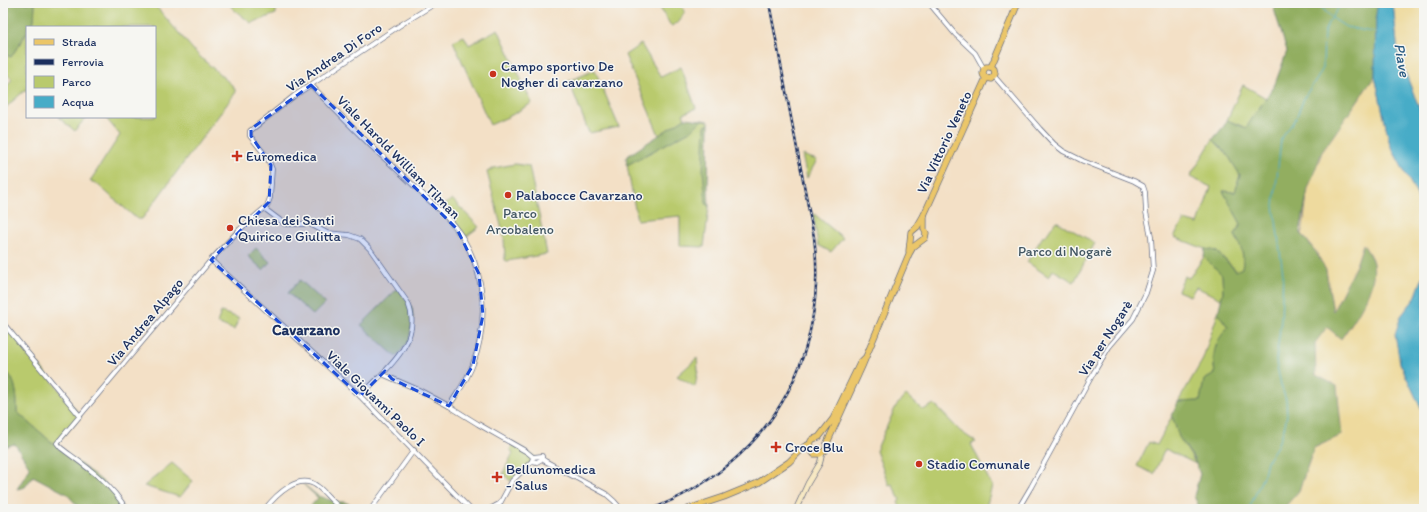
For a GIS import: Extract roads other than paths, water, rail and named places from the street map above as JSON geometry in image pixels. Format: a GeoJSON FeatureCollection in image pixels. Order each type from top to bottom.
{"type":"FeatureCollection","features":[{"type":"Feature","properties":{"kind":"main road"},"geometry":{"type":"LineString","coordinates":[[984,69],[990,67],[1018,3]]}},
{"type":"Feature","properties":{"kind":"main road"},"geometry":{"type":"LineString","coordinates":[[990,67],[995,70],[994,76]]}},
{"type":"Feature","properties":{"kind":"main road","name":"Via Vittorio Veneto"},"geometry":{"type":"LineString","coordinates":[[984,69],[983,74],[986,78]]}},
{"type":"Feature","properties":{"kind":"main road","name":"Via Vittorio Veneto"},"geometry":{"type":"LineString","coordinates":[[986,78],[990,79],[994,76]]}},
{"type":"Feature","properties":{"kind":"main road","name":"Via Vittorio Veneto"},"geometry":{"type":"LineString","coordinates":[[909,254],[911,232],[924,215],[986,78]]}},
{"type":"Feature","properties":{"kind":"main road","name":"Via Vittorio Veneto"},"geometry":{"type":"LineString","coordinates":[[816,467],[820,463],[822,454],[827,448],[827,443],[884,316],[909,254],[919,242],[925,238],[926,233],[924,229],[924,215]]}},
{"type":"Feature","properties":{"kind":"main road"},"geometry":{"type":"LineString","coordinates":[[917,226],[924,229]]}},
{"type":"Feature","properties":{"kind":"main road"},"geometry":{"type":"LineString","coordinates":[[911,237],[914,241],[919,242]]}},
{"type":"Feature","properties":{"kind":"main road","name":"Via Vittorio Veneto"},"geometry":{"type":"LineString","coordinates":[[796,509],[818,462],[810,444],[813,439],[819,437],[827,428],[836,414],[860,363],[865,358]]}},
{"type":"Feature","properties":{"kind":"main road"},"geometry":{"type":"LineString","coordinates":[[819,437],[824,439],[827,443]]}},
{"type":"Feature","properties":{"kind":"main road"},"geometry":{"type":"LineString","coordinates":[[688,509],[724,497],[758,483],[790,462],[804,447],[810,444]]}},
{"type":"Feature","properties":{"kind":"main road"},"geometry":{"type":"LineString","coordinates":[[797,455],[806,451],[822,454]]}},
{"type":"Feature","properties":{"kind":"street","name":"Via Andrea Di Foro"},"geometry":{"type":"LineString","coordinates":[[265,209],[270,198],[272,169],[267,157],[250,134],[250,130],[271,113],[311,85],[436,3]]}},
{"type":"Feature","properties":{"kind":"street"},"geometry":{"type":"LineString","coordinates":[[929,3],[955,34],[975,53],[984,69]]}},
{"type":"Feature","properties":{"kind":"street","name":"Via per Nogarè"},"geometry":{"type":"LineString","coordinates":[[994,76],[1040,129],[1059,148],[1083,161],[1141,185],[1145,190],[1146,209],[1152,237],[1153,271],[1146,294],[1133,319],[1109,347],[1094,372],[1018,509]]}},
{"type":"Feature","properties":{"kind":"street","name":"Viale Harold William Tilman"},"geometry":{"type":"LineString","coordinates":[[311,85],[357,132],[444,216],[464,240],[475,262],[479,274],[483,303],[483,316],[477,351],[470,371],[449,406]]}},
{"type":"Feature","properties":{"kind":"street"},"geometry":{"type":"LineString","coordinates":[[265,209],[285,224],[306,224],[327,233],[353,236],[363,242],[370,249],[406,298],[411,312],[412,323],[410,334],[400,353],[360,396]]}},
{"type":"Feature","properties":{"kind":"street","name":"Via Andrea Alpago"},"geometry":{"type":"LineString","coordinates":[[126,509],[106,482],[61,448],[57,443],[211,260],[237,232],[265,209]]}},
{"type":"Feature","properties":{"kind":"street","name":"Viale Giovanni Paolo I"},"geometry":{"type":"LineString","coordinates":[[211,260],[360,396],[470,509]]}},
{"type":"Feature","properties":{"kind":"street"},"geometry":{"type":"LineString","coordinates":[[3,323],[80,416]]}},
{"type":"Feature","properties":{"kind":"street"},"geometry":{"type":"LineString","coordinates":[[391,364],[390,373],[392,379]]}},
{"type":"Feature","properties":{"kind":"street"},"geometry":{"type":"LineString","coordinates":[[382,374],[419,390],[449,406],[527,452],[536,462],[542,459],[606,494],[621,509]]}},
{"type":"Feature","properties":{"kind":"street"},"geometry":{"type":"LineString","coordinates":[[371,509],[414,450]]}},
{"type":"Feature","properties":{"kind":"street"},"geometry":{"type":"LineString","coordinates":[[497,509],[512,481],[532,459]]}},
{"type":"Feature","properties":{"kind":"street"},"geometry":{"type":"LineString","coordinates":[[265,509],[285,489],[297,483],[307,482],[315,484],[334,503],[343,509]]}},
{"type":"Feature","properties":{"kind":"street"},"geometry":{"type":"LineString","coordinates":[[490,509],[499,504]]}},
{"type":"Feature","properties":{"kind":"water"},"geometry":{"type":"Polygon","coordinates":[[[1378,3],[1393,3],[1398,54],[1424,120],[1424,219],[1416,193],[1390,145],[1375,76],[1376,15],[1378,3]]]}},
{"type":"Feature","properties":{"kind":"water"},"geometry":{"type":"Polygon","coordinates":[[[1424,274],[1424,319],[1421,330],[1424,335],[1424,415],[1400,363],[1395,334],[1401,316],[1415,298],[1424,274]]]}},
{"type":"Feature","properties":{"kind":"waterway"},"geometry":{"type":"LineString","coordinates":[[1317,3],[1332,18],[1346,27],[1377,33]]}},
{"type":"Feature","properties":{"kind":"waterway"},"geometry":{"type":"LineString","coordinates":[[1249,509],[1264,474],[1267,461],[1277,446],[1284,429],[1287,415],[1286,400],[1276,361],[1281,320],[1283,274],[1274,206],[1281,139],[1296,118],[1305,96],[1323,68],[1324,33],[1328,23],[1342,3]]}},
{"type":"Feature","properties":{"kind":"railway"},"geometry":{"type":"LineString","coordinates":[[651,509],[692,490],[728,465],[758,436],[782,402],[800,365],[811,325],[816,282],[814,237],[769,3]]}},
{"type":"Feature","properties":{"kind":"place","name":"Campo sportivo De Nogher di cavarzano"},"geometry":{"type":"Point","coordinates":[493,74]}},
{"type":"Feature","properties":{"kind":"place","name":"Euromedica"},"geometry":{"type":"Point","coordinates":[237,156]}},
{"type":"Feature","properties":{"kind":"place","name":"Palabocce Cavarzano"},"geometry":{"type":"Point","coordinates":[508,195]}},
{"type":"Feature","properties":{"kind":"place","name":"Chiesa dei Santi Quirico e Giulitta"},"geometry":{"type":"Point","coordinates":[230,228]}},
{"type":"Feature","properties":{"kind":"place","name":"Croce Blu"},"geometry":{"type":"Point","coordinates":[776,447]}},
{"type":"Feature","properties":{"kind":"place","name":"Stadio Comunale"},"geometry":{"type":"Point","coordinates":[919,464]}},
{"type":"Feature","properties":{"kind":"place","name":"Bellunomedica - Salus"},"geometry":{"type":"Point","coordinates":[497,477]}},
{"type":"Feature","properties":{"kind":"district","name":"Cavarzano"},"geometry":{"type":"Point","coordinates":[306,330]}},
{"type":"Feature","properties":{"kind":"water label","name":"Piave"},"geometry":{"type":"Point","coordinates":[1402,60]}},
{"type":"Feature","properties":{"kind":"park label","name":"Parco Arcobaleno"},"geometry":{"type":"Point","coordinates":[520,222]}},
{"type":"Feature","properties":{"kind":"park label","name":"Parco di Nogarè"},"geometry":{"type":"Point","coordinates":[1065,251]}}]}
